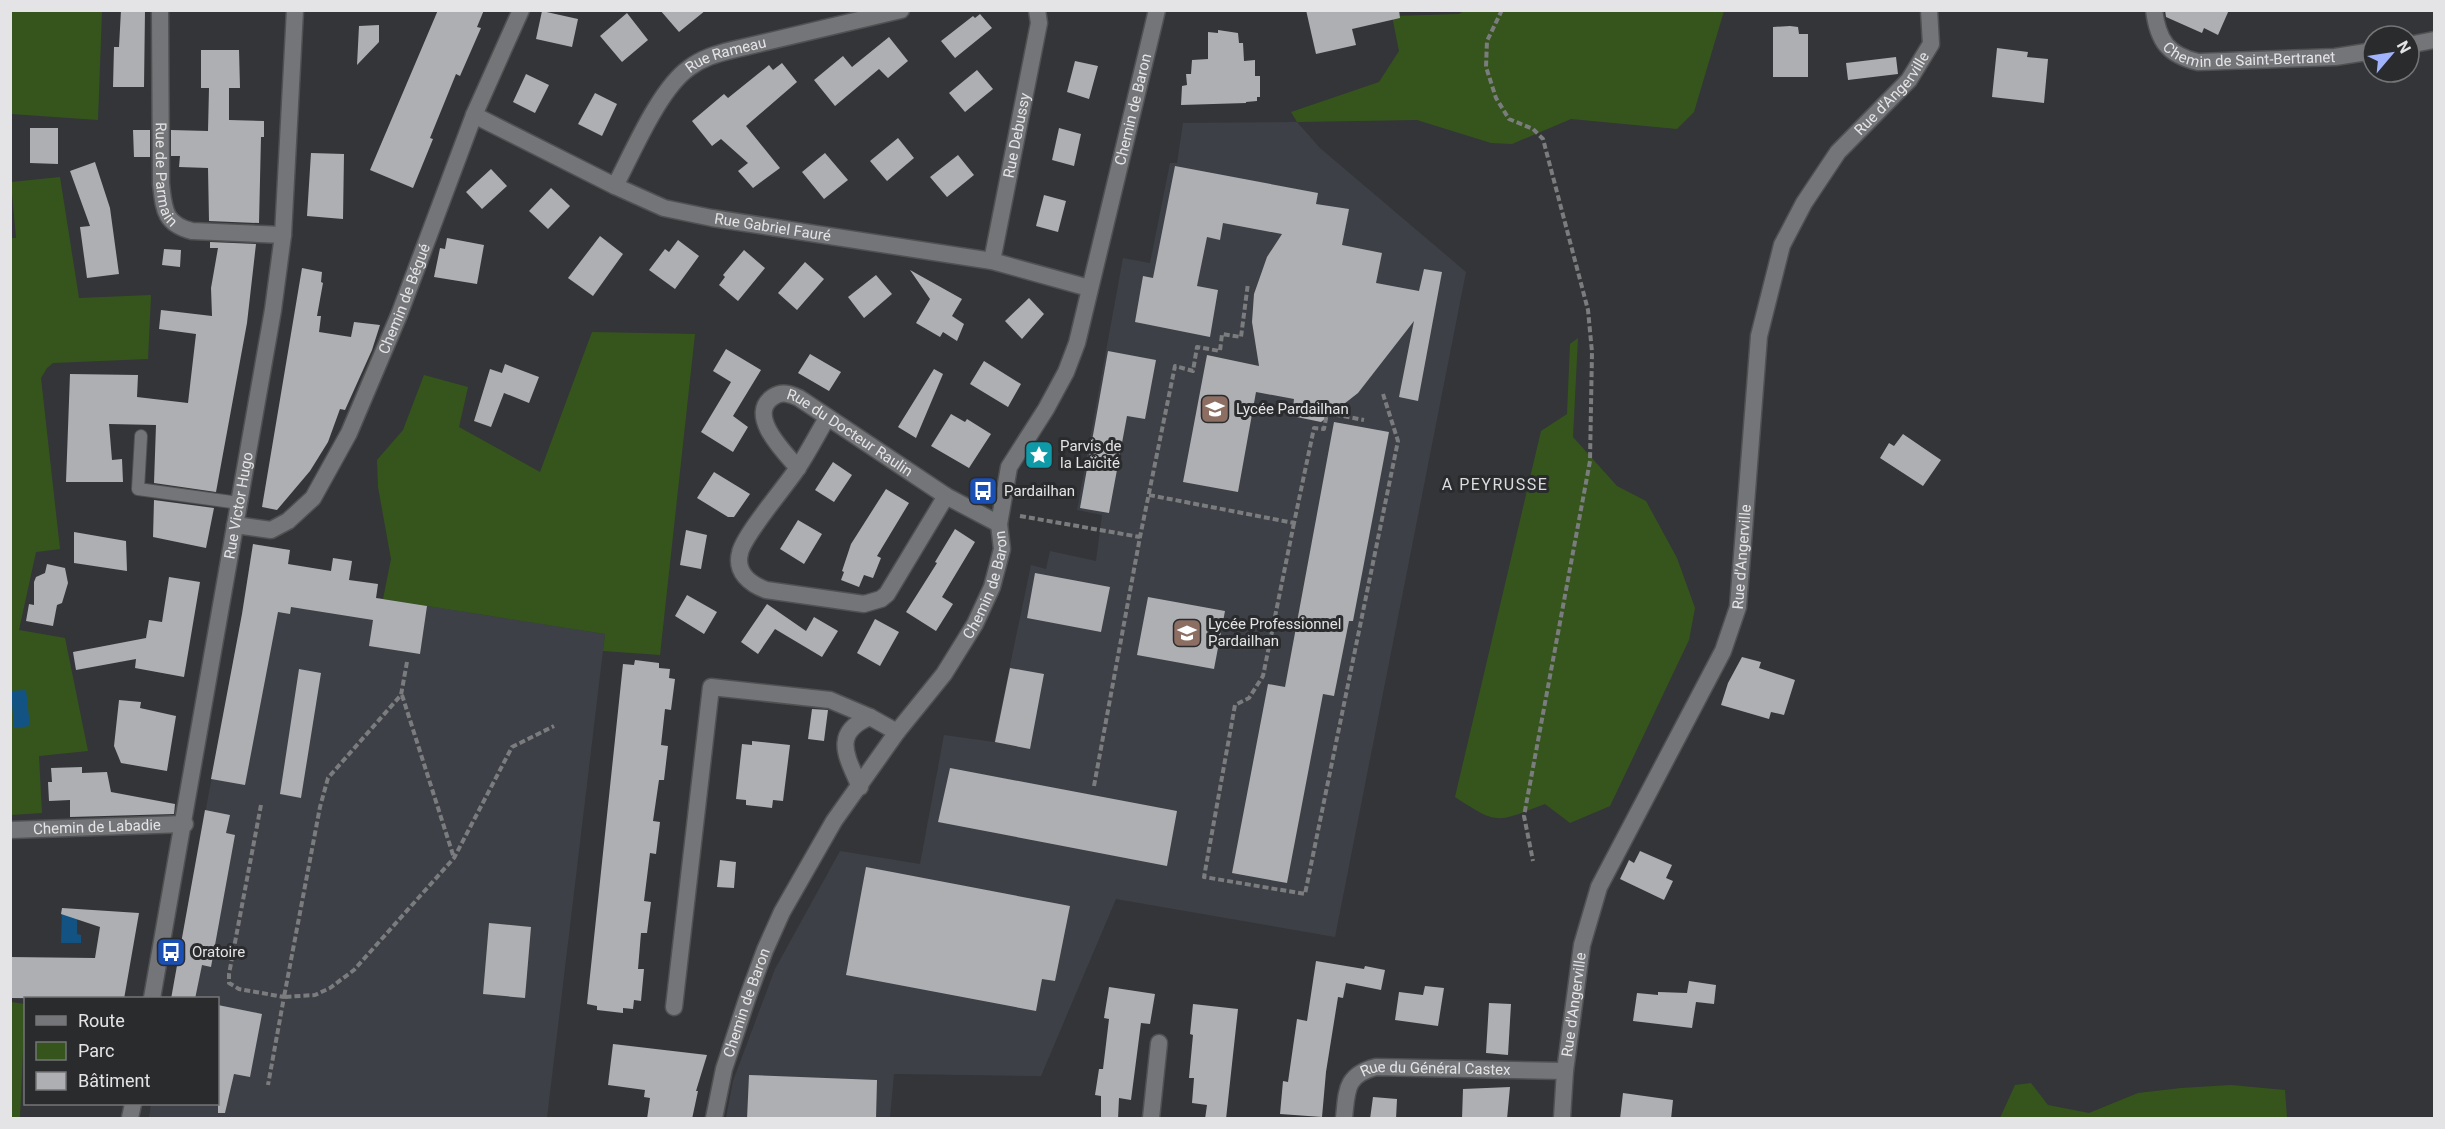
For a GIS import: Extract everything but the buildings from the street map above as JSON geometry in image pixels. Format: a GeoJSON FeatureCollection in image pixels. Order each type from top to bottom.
{"type":"FeatureCollection","features":[{"type":"Feature","properties":{"kind":"street","name":"Rue de Parmain"},"geometry":{"type":"LineString","coordinates":[[160,10],[161,184],[167,216],[181,228],[192,231],[283,235]]}},
{"type":"Feature","properties":{"kind":"street","name":"Rue Victor Hugo"},"geometry":{"type":"LineString","coordinates":[[152,997],[185,824],[273,310],[283,235],[295,10]]}},
{"type":"Feature","properties":{"kind":"street","name":"Chemin de Bégué"},"geometry":{"type":"LineString","coordinates":[[235,525],[271,530],[288,521],[313,498],[349,433],[362,404],[399,315],[474,115],[521,10]]}},
{"type":"Feature","properties":{"kind":"street","name":"Rue Rameau"},"geometry":{"type":"LineString","coordinates":[[615,186],[665,94],[688,69],[709,56],[901,10]]}},
{"type":"Feature","properties":{"kind":"street","name":"Rue Debussy"},"geometry":{"type":"LineString","coordinates":[[992,261],[1039,22],[1037,10]]}},
{"type":"Feature","properties":{"kind":"street","name":"Chemin de Baron"},"geometry":{"type":"LineString","coordinates":[[714,1119],[724,1070],[765,950],[782,912],[834,821],[897,732],[944,674],[975,624],[995,578],[1002,549],[999,524],[1009,467],[1046,409],[1066,372],[1077,343],[1157,10]]}},
{"type":"Feature","properties":{"kind":"street","name":"Rue d'Angerville"},"geometry":{"type":"LineString","coordinates":[[1562,1119],[1565,1071],[1582,945],[1599,887],[1723,651],[1738,607],[1759,336],[1782,245],[1804,203],[1838,152],[1909,80],[1931,44],[1929,10]]}},
{"type":"Feature","properties":{"kind":"street","name":"Chemin de Saint-Bertranet"},"geometry":{"type":"LineString","coordinates":[[2154,10],[2156,24],[2164,44],[2181,58],[2198,62],[2335,57],[2361,53]]}},
{"type":"Feature","properties":{"kind":"street","name":"Rue Gabriel Fauré"},"geometry":{"type":"LineString","coordinates":[[474,115],[664,208],[702,216],[992,261],[1089,288]]}},
{"type":"Feature","properties":{"kind":"street","name":"Rue du Docteur Raulin"},"geometry":{"type":"LineString","coordinates":[[798,468],[764,423],[766,405],[771,398],[779,394],[787,393],[799,398],[946,496],[999,524]]}},
{"type":"Feature","properties":{"kind":"street"},"geometry":{"type":"LineString","coordinates":[[827,418],[798,468],[743,545],[739,563],[744,576],[753,585],[766,590],[864,604],[881,599],[887,594],[946,496]]}},
{"type":"Feature","properties":{"kind":"street"},"geometry":{"type":"LineString","coordinates":[[674,1007],[711,687],[830,700],[870,717],[897,732]]}},
{"type":"Feature","properties":{"kind":"street"},"geometry":{"type":"LineString","coordinates":[[860,787],[846,756],[844,744],[848,732],[855,723],[870,717]]}},
{"type":"Feature","properties":{"kind":"street","name":"Chemin de Labadie"},"geometry":{"type":"LineString","coordinates":[[10,830],[185,824]]}},
{"type":"Feature","properties":{"kind":"street"},"geometry":{"type":"LineString","coordinates":[[1151,1119],[1159,1043]]}},
{"type":"Feature","properties":{"kind":"street","name":"Rue du Général Castex"},"geometry":{"type":"LineString","coordinates":[[1344,1119],[1347,1086],[1364,1070],[1376,1067],[1565,1071]]}},
{"type":"Feature","properties":{"kind":"lane"},"geometry":{"type":"LineString","coordinates":[[141,436],[138,489],[239,502]]}},
{"type":"Feature","properties":{"kind":"path"},"geometry":{"type":"LineString","coordinates":[[1502,10],[1487,41],[1486,67],[1496,98],[1509,119],[1533,129],[1543,139],[1588,310],[1592,352],[1590,461],[1524,816],[1533,861]]}},
{"type":"Feature","properties":{"kind":"path"},"geometry":{"type":"LineString","coordinates":[[1094,786],[1140,537],[1175,366],[1193,371],[1197,347],[1220,351],[1222,334],[1240,337],[1248,283]]}},
{"type":"Feature","properties":{"kind":"path"},"geometry":{"type":"LineString","coordinates":[[1364,420],[1327,413],[1324,429],[1314,428],[1263,676],[1249,698],[1235,705],[1204,877],[1305,894],[1398,441],[1383,394]]}},
{"type":"Feature","properties":{"kind":"path"},"geometry":{"type":"LineString","coordinates":[[1149,495],[1294,523]]}},
{"type":"Feature","properties":{"kind":"path"},"geometry":{"type":"LineString","coordinates":[[1018,516],[1140,537]]}},
{"type":"Feature","properties":{"kind":"path"},"geometry":{"type":"LineString","coordinates":[[407,662],[402,695],[454,858]]}},
{"type":"Feature","properties":{"kind":"path"},"geometry":{"type":"LineString","coordinates":[[268,1084],[320,807],[328,778],[402,695]]}},
{"type":"Feature","properties":{"kind":"path"},"geometry":{"type":"LineString","coordinates":[[261,805],[229,974],[230,983],[239,989],[284,997],[315,995],[330,988],[354,970],[454,858],[512,747],[554,726]]}},
{"type":"Feature","properties":{"kind":"shaded area","name":"Lycée Pardailhan"},"geometry":{"type":"Polygon","coordinates":[[[1297,122],[1320,148],[1466,272],[1335,937],[1116,899],[1041,1076],[894,1074],[890,1118],[726,1118],[733,1081],[775,969],[840,851],[920,864],[944,735],[994,742],[1031,565],[1046,569],[1050,551],[1096,561],[1102,515],[1077,510],[1123,258],[1150,263],[1170,163],[1177,163],[1183,123],[1297,122]]]}},
{"type":"Feature","properties":{"kind":"shaded area"},"geometry":{"type":"Polygon","coordinates":[[[253,544],[290,550],[288,564],[328,590],[605,634],[547,1118],[149,1118],[151,1105],[219,1105],[219,997],[171,997],[253,544]]]}},
{"type":"Feature","properties":{"kind":"green space"},"geometry":{"type":"Polygon","coordinates":[[[1466,10],[1724,11],[1694,112],[1677,129],[1571,119],[1512,144],[1491,143],[1417,120],[1297,122],[1291,112],[1379,82],[1399,51],[1392,16],[1459,14],[1466,10]]]}},
{"type":"Feature","properties":{"kind":"green space"},"geometry":{"type":"Polygon","coordinates":[[[10,11],[102,11],[98,120],[11,114],[10,11]]]}},
{"type":"Feature","properties":{"kind":"green space"},"geometry":{"type":"Polygon","coordinates":[[[60,177],[79,298],[151,295],[148,359],[53,363],[41,378],[60,549],[36,552],[19,630],[65,638],[88,751],[39,756],[42,813],[11,815],[10,238],[16,238],[11,182],[60,177]]]}},
{"type":"Feature","properties":{"kind":"green space"},"geometry":{"type":"Polygon","coordinates":[[[592,332],[695,334],[660,655],[603,651],[605,634],[383,599],[391,559],[378,487],[377,460],[403,430],[424,375],[468,387],[459,427],[540,472],[592,332]]]}},
{"type":"Feature","properties":{"kind":"green space"},"geometry":{"type":"Polygon","coordinates":[[[1578,338],[1573,437],[1617,486],[1646,501],[1677,558],[1695,608],[1689,640],[1610,806],[1570,823],[1545,804],[1517,815],[1490,817],[1455,797],[1541,431],[1567,414],[1570,344],[1578,338]]]}},
{"type":"Feature","properties":{"kind":"green space"},"geometry":{"type":"Polygon","coordinates":[[[11,1002],[24,1004],[24,1027],[20,1118],[11,1118],[11,1002]]]}},
{"type":"Feature","properties":{"kind":"green space"},"geometry":{"type":"Polygon","coordinates":[[[2031,1083],[2048,1105],[2089,1113],[2138,1093],[2231,1085],[2285,1090],[2287,1118],[2000,1118],[2015,1085],[2031,1083]]]}},
{"type":"Feature","properties":{"kind":"water"},"geometry":{"type":"Polygon","coordinates":[[[26,690],[30,726],[14,728],[11,691],[26,690]]]}},
{"type":"Feature","properties":{"kind":"water"},"geometry":{"type":"Polygon","coordinates":[[[62,909],[77,909],[77,934],[81,935],[81,943],[61,943],[62,909]]]}},
{"type":"Feature","properties":{"kind":"place","name":"Lycée Pardailhan"},"geometry":{"type":"Point","coordinates":[1215,409]}},
{"type":"Feature","properties":{"kind":"place","name":"Parvis de la Laïcité"},"geometry":{"type":"Point","coordinates":[1039,455]}},
{"type":"Feature","properties":{"kind":"place","name":"Pardailhan"},"geometry":{"type":"Point","coordinates":[983,491]}},
{"type":"Feature","properties":{"kind":"place","name":"Lycée Professionnel Pardailhan"},"geometry":{"type":"Point","coordinates":[1187,633]}},
{"type":"Feature","properties":{"kind":"place","name":"Oratoire"},"geometry":{"type":"Point","coordinates":[171,952]}},
{"type":"Feature","properties":{"kind":"district","name":"A PEYRUSSE"},"geometry":{"type":"Point","coordinates":[1495,484]}}]}
